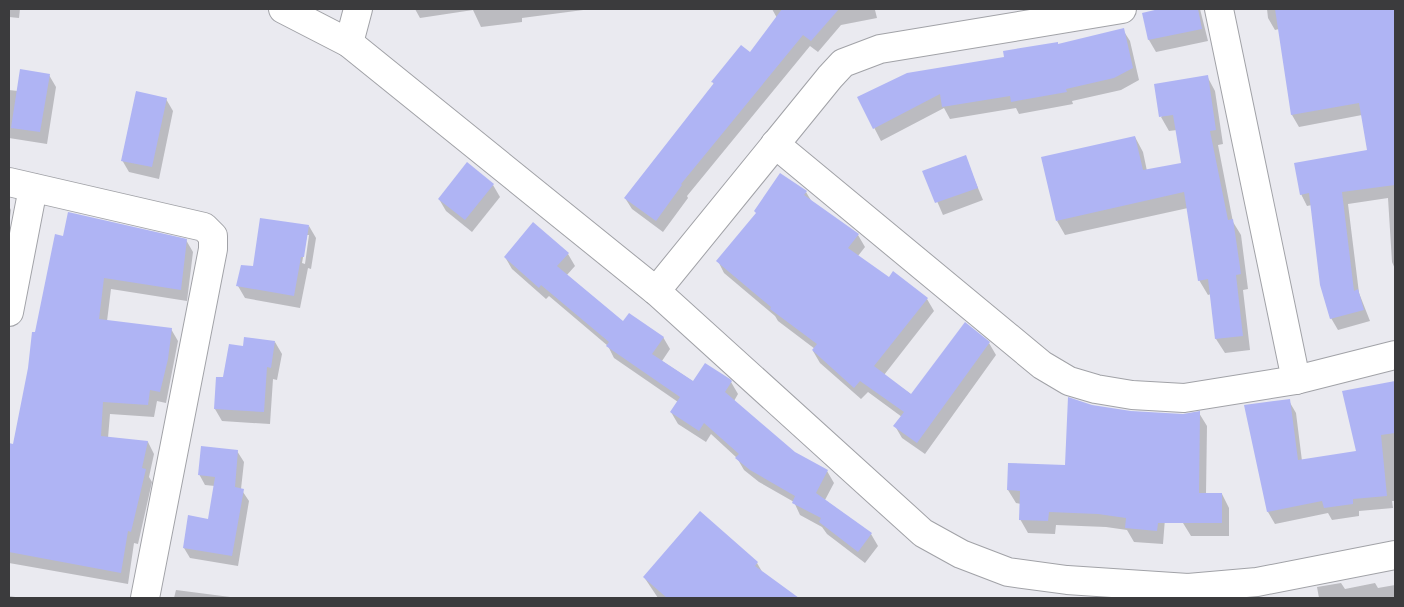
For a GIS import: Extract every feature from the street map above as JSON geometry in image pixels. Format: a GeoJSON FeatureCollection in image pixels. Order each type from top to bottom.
{"type":"FeatureCollection","features":[{"type":"Feature","properties":{"kind":"street"},"geometry":{"type":"LineString","coordinates":[[283,9],[349,43],[656,291],[923,533],[961,554],[1008,572],[1067,580],[1188,588],[1257,582],[1395,555]]}},
{"type":"Feature","properties":{"kind":"street"},"geometry":{"type":"LineString","coordinates":[[349,43],[358,9]]}},
{"type":"Feature","properties":{"kind":"street"},"geometry":{"type":"LineString","coordinates":[[656,291],[830,76],[843,64],[857,56],[880,49],[1122,9]]}},
{"type":"Feature","properties":{"kind":"street"},"geometry":{"type":"LineString","coordinates":[[1220,9],[1296,380]]}},
{"type":"Feature","properties":{"kind":"street"},"geometry":{"type":"LineString","coordinates":[[775,144],[1042,365],[1069,381],[1096,389],[1132,395],[1184,398],[1296,380],[1395,355]]}},
{"type":"Feature","properties":{"kind":"street"},"geometry":{"type":"LineString","coordinates":[[9,312],[21,185],[204,227],[213,236],[213,249],[145,598]]}},
{"type":"Feature","properties":{"kind":"building"},"geometry":{"type":"Polygon","coordinates":[[[782,9],[839,9],[811,41],[803,35],[681,184],[656,221],[624,198],[714,83],[711,82],[741,45],[750,52],[782,9]]]}},
{"type":"Feature","properties":{"kind":"building"},"geometry":{"type":"Polygon","coordinates":[[[1159,9],[1198,9],[1202,29],[1148,40],[1142,13],[1159,9]]]}},
{"type":"Feature","properties":{"kind":"building"},"geometry":{"type":"Polygon","coordinates":[[[1275,9],[1395,9],[1395,185],[1342,192],[1354,291],[1358,289],[1364,310],[1330,319],[1320,285],[1309,193],[1300,195],[1294,163],[1367,150],[1359,103],[1291,115],[1275,9]]]}},
{"type":"Feature","properties":{"kind":"building"},"geometry":{"type":"Polygon","coordinates":[[[1124,28],[1133,68],[1114,78],[1066,89],[1067,92],[1011,102],[1010,96],[942,107],[940,94],[873,129],[857,97],[907,73],[1004,57],[1003,51],[1058,42],[1058,44],[1124,28]]]}},
{"type":"Feature","properties":{"kind":"building"},"geometry":{"type":"Polygon","coordinates":[[[20,69],[50,74],[40,132],[11,128],[20,69]]]}},
{"type":"Feature","properties":{"kind":"building"},"geometry":{"type":"Polygon","coordinates":[[[1208,75],[1216,130],[1210,131],[1228,220],[1233,219],[1241,274],[1236,275],[1243,336],[1215,339],[1208,279],[1198,281],[1184,192],[1056,221],[1041,157],[1135,136],[1143,170],[1181,163],[1173,115],[1159,117],[1154,84],[1208,75]]]}},
{"type":"Feature","properties":{"kind":"building"},"geometry":{"type":"Polygon","coordinates":[[[136,91],[167,98],[152,167],[121,161],[136,91]]]}},
{"type":"Feature","properties":{"kind":"building"},"geometry":{"type":"Polygon","coordinates":[[[966,155],[978,188],[935,203],[922,171],[966,155]]]}},
{"type":"Feature","properties":{"kind":"building"},"geometry":{"type":"Polygon","coordinates":[[[467,162],[494,184],[465,220],[438,199],[467,162]]]}},
{"type":"Feature","properties":{"kind":"building"},"geometry":{"type":"Polygon","coordinates":[[[780,173],[807,191],[804,195],[859,234],[848,248],[889,277],[893,271],[928,298],[874,366],[911,394],[965,322],[990,342],[917,443],[893,426],[904,412],[860,381],[854,388],[812,350],[817,344],[770,309],[771,307],[716,261],[756,213],[754,211],[780,173]]]}},
{"type":"Feature","properties":{"kind":"building"},"geometry":{"type":"Polygon","coordinates":[[[68,212],[187,239],[181,290],[104,278],[99,319],[172,328],[168,359],[160,392],[150,390],[148,405],[103,402],[101,436],[148,441],[142,468],[146,469],[131,532],[128,531],[121,573],[9,552],[9,443],[13,444],[28,368],[32,332],[35,332],[55,234],[63,236],[68,212]]]}},
{"type":"Feature","properties":{"kind":"building"},"geometry":{"type":"Polygon","coordinates":[[[260,218],[309,225],[304,257],[301,257],[294,296],[236,286],[241,265],[253,266],[260,218]]]}},
{"type":"Feature","properties":{"kind":"building"},"geometry":{"type":"Polygon","coordinates":[[[533,222],[569,253],[557,266],[623,321],[629,313],[664,337],[652,354],[693,381],[705,363],[730,379],[732,381],[725,392],[795,452],[828,470],[816,493],[872,533],[858,552],[819,522],[821,518],[792,503],[795,496],[750,470],[735,458],[739,454],[704,423],[699,431],[670,412],[680,397],[606,346],[609,342],[541,285],[539,288],[504,257],[533,222]]]}},
{"type":"Feature","properties":{"kind":"building"},"geometry":{"type":"Polygon","coordinates":[[[244,337],[275,341],[271,368],[267,367],[264,412],[214,409],[216,377],[223,377],[229,344],[243,346],[244,337]]]}},
{"type":"Feature","properties":{"kind":"building"},"geometry":{"type":"Polygon","coordinates":[[[1395,381],[1395,433],[1381,435],[1387,496],[1353,499],[1353,504],[1324,508],[1322,501],[1267,512],[1244,405],[1290,399],[1298,460],[1356,451],[1342,391],[1395,381]]]}},
{"type":"Feature","properties":{"kind":"building"},"geometry":{"type":"Polygon","coordinates":[[[1068,397],[1092,405],[1131,411],[1183,414],[1200,411],[1199,493],[1222,493],[1222,523],[1158,523],[1157,531],[1125,528],[1126,518],[1098,514],[1049,512],[1048,521],[1019,520],[1020,491],[1007,490],[1008,463],[1065,465],[1068,397]]]}},
{"type":"Feature","properties":{"kind":"building"},"geometry":{"type":"Polygon","coordinates":[[[201,446],[238,450],[235,487],[244,489],[232,556],[183,548],[188,515],[208,519],[215,477],[198,475],[201,446]]]}},
{"type":"Feature","properties":{"kind":"building"},"geometry":{"type":"Polygon","coordinates":[[[700,511],[758,562],[755,566],[799,598],[667,598],[643,577],[700,511]]]}}]}
